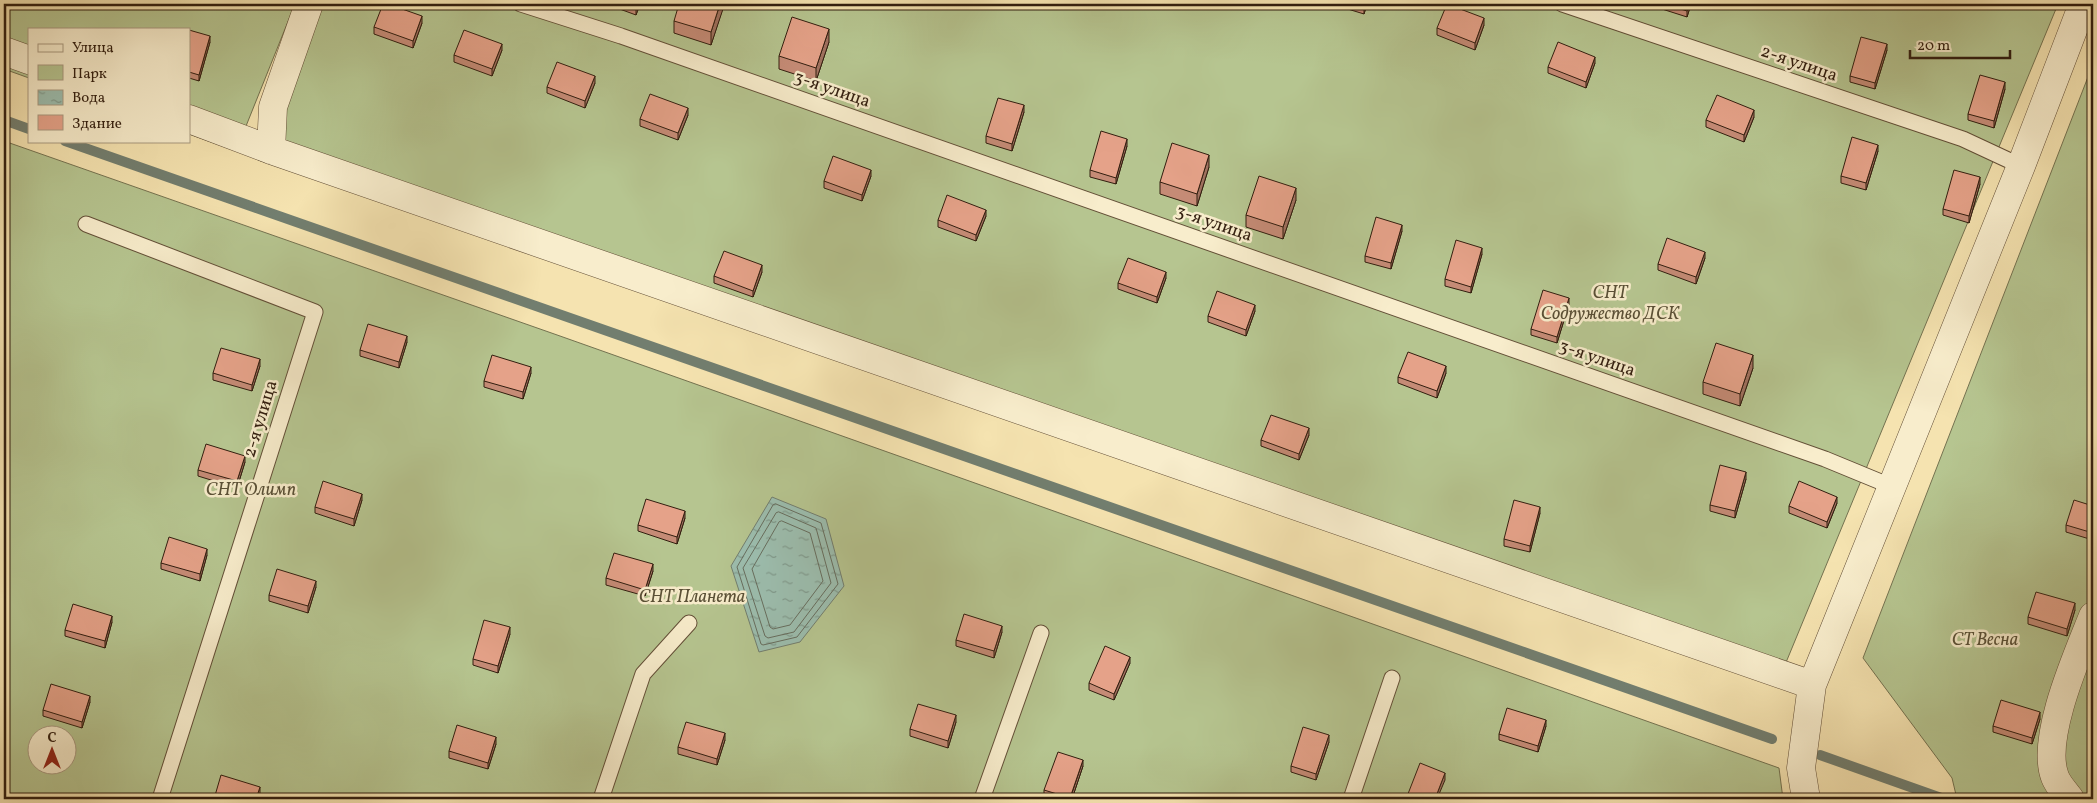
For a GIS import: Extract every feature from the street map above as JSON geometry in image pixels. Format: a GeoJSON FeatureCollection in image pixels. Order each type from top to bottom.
{"type":"FeatureCollection","features":[{"type":"Feature","properties":{"kind":"street"},"geometry":{"type":"LineString","coordinates":[[271,150],[273,107],[309,4]]}},
{"type":"Feature","properties":{"kind":"street"},"geometry":{"type":"LineString","coordinates":[[1806,799],[1801,768],[1812,685],[1893,487],[2083,4]]}},
{"type":"Feature","properties":{"kind":"street"},"geometry":{"type":"LineString","coordinates":[[4,51],[28,60]]}},
{"type":"Feature","properties":{"kind":"street"},"geometry":{"type":"LineString","coordinates":[[190,119],[271,150],[1812,685]]}},
{"type":"Feature","properties":{"kind":"street"},"geometry":{"type":"LineString","coordinates":[[2070,799],[2055,778],[2050,754],[2063,691],[2093,616]]}},
{"type":"Feature","properties":{"kind":"lane","name":"3-я улица"},"geometry":{"type":"LineString","coordinates":[[522,4],[630,39],[1807,452],[1893,487]]}},
{"type":"Feature","properties":{"kind":"lane","name":"2-я улица"},"geometry":{"type":"LineString","coordinates":[[1562,4],[1963,139],[2020,166]]}},
{"type":"Feature","properties":{"kind":"lane","name":"2-я улица"},"geometry":{"type":"LineString","coordinates":[[86,224],[315,312],[160,799]]}},
{"type":"Feature","properties":{"kind":"lane"},"geometry":{"type":"LineString","coordinates":[[601,799],[643,674],[689,623]]}},
{"type":"Feature","properties":{"kind":"lane"},"geometry":{"type":"LineString","coordinates":[[982,799],[1041,633]]}},
{"type":"Feature","properties":{"kind":"lane"},"geometry":{"type":"LineString","coordinates":[[1351,799],[1392,678]]}},
{"type":"Feature","properties":{"kind":"green space"},"geometry":{"type":"Polygon","coordinates":[[[4,4],[295,4],[236,151],[190,134],[190,28],[28,28],[28,78],[4,69],[4,4]]]}},
{"type":"Feature","properties":{"kind":"green space","name":"СНТ Содружество ДСК"},"geometry":{"type":"Polygon","coordinates":[[[319,4],[2058,4],[1780,677],[258,160],[319,4]]]}},
{"type":"Feature","properties":{"kind":"green space","name":"СТ Весна"},"geometry":{"type":"Polygon","coordinates":[[[2093,64],[2093,799],[1957,799],[1952,778],[1863,658],[2093,64]]]}},
{"type":"Feature","properties":{"kind":"green space"},"geometry":{"type":"Polygon","coordinates":[[[4,141],[1779,768],[1783,799],[4,799],[4,141]]]}},
{"type":"Feature","properties":{"kind":"water"},"geometry":{"type":"Polygon","coordinates":[[[772,497],[826,519],[844,586],[800,642],[759,652],[731,566],[772,497]]]}},
{"type":"Feature","properties":{"kind":"building"},"geometry":{"type":"Polygon","coordinates":[[[383,4],[422,16],[413,41],[374,27],[383,4]]]}},
{"type":"Feature","properties":{"kind":"building"},"geometry":{"type":"Polygon","coordinates":[[[623,4],[638,4],[636,8],[623,4]]]}},
{"type":"Feature","properties":{"kind":"building"},"geometry":{"type":"Polygon","coordinates":[[[679,4],[720,4],[711,32],[674,21],[679,4]]]}},
{"type":"Feature","properties":{"kind":"building"},"geometry":{"type":"Polygon","coordinates":[[[1351,4],[1365,4],[1364,7],[1351,4]]]}},
{"type":"Feature","properties":{"kind":"building"},"geometry":{"type":"Polygon","coordinates":[[[1447,4],[1484,18],[1475,43],[1437,28],[1447,4]]]}},
{"type":"Feature","properties":{"kind":"building"},"geometry":{"type":"Polygon","coordinates":[[[1665,4],[1689,4],[1687,11],[1665,4]]]}},
{"type":"Feature","properties":{"kind":"building"},"geometry":{"type":"Polygon","coordinates":[[[792,17],[829,29],[816,68],[779,56],[792,17]]]}},
{"type":"Feature","properties":{"kind":"building"},"geometry":{"type":"Polygon","coordinates":[[[190,30],[210,36],[199,75],[190,72],[190,30]]]}},
{"type":"Feature","properties":{"kind":"building"},"geometry":{"type":"Polygon","coordinates":[[[464,30],[502,44],[492,69],[454,55],[464,30]]]}},
{"type":"Feature","properties":{"kind":"building"},"geometry":{"type":"Polygon","coordinates":[[[1861,37],[1887,44],[1875,83],[1850,76],[1861,37]]]}},
{"type":"Feature","properties":{"kind":"building"},"geometry":{"type":"Polygon","coordinates":[[[1558,42],[1595,57],[1586,82],[1548,67],[1558,42]]]}},
{"type":"Feature","properties":{"kind":"building"},"geometry":{"type":"Polygon","coordinates":[[[557,62],[595,76],[585,101],[547,87],[557,62]]]}},
{"type":"Feature","properties":{"kind":"building"},"geometry":{"type":"Polygon","coordinates":[[[1980,75],[2005,82],[1994,121],[1968,114],[1980,75]]]}},
{"type":"Feature","properties":{"kind":"building"},"geometry":{"type":"Polygon","coordinates":[[[650,94],[688,108],[678,133],[640,119],[650,94]]]}},
{"type":"Feature","properties":{"kind":"building"},"geometry":{"type":"Polygon","coordinates":[[[1717,95],[1754,110],[1744,135],[1706,120],[1717,95]]]}},
{"type":"Feature","properties":{"kind":"building"},"geometry":{"type":"Polygon","coordinates":[[[998,98],[1024,105],[1012,144],[986,136],[998,98]]]}},
{"type":"Feature","properties":{"kind":"building"},"geometry":{"type":"Polygon","coordinates":[[[1101,131],[1127,139],[1116,178],[1090,170],[1101,131]]]}},
{"type":"Feature","properties":{"kind":"building"},"geometry":{"type":"Polygon","coordinates":[[[1852,137],[1878,145],[1866,183],[1841,176],[1852,137]]]}},
{"type":"Feature","properties":{"kind":"building"},"geometry":{"type":"Polygon","coordinates":[[[1172,143],[1209,155],[1197,194],[1160,182],[1172,143]]]}},
{"type":"Feature","properties":{"kind":"building"},"geometry":{"type":"Polygon","coordinates":[[[833,156],[871,170],[862,195],[824,181],[833,156]]]}},
{"type":"Feature","properties":{"kind":"building"},"geometry":{"type":"Polygon","coordinates":[[[1954,170],[1980,177],[1969,216],[1943,209],[1954,170]]]}},
{"type":"Feature","properties":{"kind":"building"},"geometry":{"type":"Polygon","coordinates":[[[1259,176],[1296,188],[1283,227],[1246,215],[1259,176]]]}},
{"type":"Feature","properties":{"kind":"building"},"geometry":{"type":"Polygon","coordinates":[[[947,195],[986,210],[976,235],[938,220],[947,195]]]}},
{"type":"Feature","properties":{"kind":"building"},"geometry":{"type":"Polygon","coordinates":[[[1376,217],[1402,225],[1391,263],[1365,256],[1376,217]]]}},
{"type":"Feature","properties":{"kind":"building"},"geometry":{"type":"Polygon","coordinates":[[[1667,238],[1705,252],[1696,277],[1658,264],[1667,238]]]}},
{"type":"Feature","properties":{"kind":"building"},"geometry":{"type":"Polygon","coordinates":[[[1456,240],[1482,248],[1471,287],[1445,279],[1456,240]]]}},
{"type":"Feature","properties":{"kind":"building"},"geometry":{"type":"Polygon","coordinates":[[[724,251],[762,265],[753,291],[714,276],[724,251]]]}},
{"type":"Feature","properties":{"kind":"building"},"geometry":{"type":"Polygon","coordinates":[[[1128,258],[1166,272],[1157,297],[1118,283],[1128,258]]]}},
{"type":"Feature","properties":{"kind":"building"},"geometry":{"type":"Polygon","coordinates":[[[1543,290],[1569,298],[1557,337],[1531,329],[1543,290]]]}},
{"type":"Feature","properties":{"kind":"building"},"geometry":{"type":"Polygon","coordinates":[[[1217,291],[1255,305],[1246,330],[1208,316],[1217,291]]]}},
{"type":"Feature","properties":{"kind":"building"},"geometry":{"type":"Polygon","coordinates":[[[368,324],[407,336],[399,362],[360,350],[368,324]]]}},
{"type":"Feature","properties":{"kind":"building"},"geometry":{"type":"Polygon","coordinates":[[[1716,343],[1753,355],[1740,394],[1703,382],[1716,343]]]}},
{"type":"Feature","properties":{"kind":"building"},"geometry":{"type":"Polygon","coordinates":[[[221,348],[260,359],[252,385],[213,373],[221,348]]]}},
{"type":"Feature","properties":{"kind":"building"},"geometry":{"type":"Polygon","coordinates":[[[1408,352],[1446,366],[1437,391],[1398,377],[1408,352]]]}},
{"type":"Feature","properties":{"kind":"building"},"geometry":{"type":"Polygon","coordinates":[[[492,355],[531,367],[523,392],[484,381],[492,355]]]}},
{"type":"Feature","properties":{"kind":"building"},"geometry":{"type":"Polygon","coordinates":[[[1271,415],[1309,428],[1299,454],[1261,440],[1271,415]]]}},
{"type":"Feature","properties":{"kind":"building"},"geometry":{"type":"Polygon","coordinates":[[[206,444],[245,456],[237,481],[198,470],[206,444]]]}},
{"type":"Feature","properties":{"kind":"building"},"geometry":{"type":"Polygon","coordinates":[[[1720,465],[1746,472],[1735,511],[1710,505],[1720,465]]]}},
{"type":"Feature","properties":{"kind":"building"},"geometry":{"type":"Polygon","coordinates":[[[323,481],[362,494],[354,519],[315,507],[323,481]]]}},
{"type":"Feature","properties":{"kind":"building"},"geometry":{"type":"Polygon","coordinates":[[[1799,481],[1837,497],[1827,522],[1789,506],[1799,481]]]}},
{"type":"Feature","properties":{"kind":"building"},"geometry":{"type":"Polygon","coordinates":[[[646,499],[685,511],[677,537],[638,525],[646,499]]]}},
{"type":"Feature","properties":{"kind":"building"},"geometry":{"type":"Polygon","coordinates":[[[1514,500],[1540,507],[1530,546],[1504,539],[1514,500]]]}},
{"type":"Feature","properties":{"kind":"building"},"geometry":{"type":"Polygon","coordinates":[[[2074,500],[2093,506],[2093,533],[2066,525],[2074,500]]]}},
{"type":"Feature","properties":{"kind":"building"},"geometry":{"type":"Polygon","coordinates":[[[169,537],[207,549],[200,574],[161,563],[169,537]]]}},
{"type":"Feature","properties":{"kind":"building"},"geometry":{"type":"Polygon","coordinates":[[[614,553],[653,564],[645,590],[606,578],[614,553]]]}},
{"type":"Feature","properties":{"kind":"building"},"geometry":{"type":"Polygon","coordinates":[[[277,569],[316,581],[308,606],[269,595],[277,569]]]}},
{"type":"Feature","properties":{"kind":"building"},"geometry":{"type":"Polygon","coordinates":[[[2036,592],[2075,603],[2067,629],[2028,617],[2036,592]]]}},
{"type":"Feature","properties":{"kind":"building"},"geometry":{"type":"Polygon","coordinates":[[[73,604],[112,616],[105,641],[65,630],[73,604]]]}},
{"type":"Feature","properties":{"kind":"building"},"geometry":{"type":"Polygon","coordinates":[[[964,614],[1002,626],[994,651],[956,640],[964,614]]]}},
{"type":"Feature","properties":{"kind":"building"},"geometry":{"type":"Polygon","coordinates":[[[484,620],[510,627],[498,666],[473,659],[484,620]]]}},
{"type":"Feature","properties":{"kind":"building"},"geometry":{"type":"Polygon","coordinates":[[[1105,646],[1130,657],[1114,694],[1089,683],[1105,646]]]}},
{"type":"Feature","properties":{"kind":"building"},"geometry":{"type":"Polygon","coordinates":[[[51,684],[90,696],[82,722],[43,710],[51,684]]]}},
{"type":"Feature","properties":{"kind":"building"},"geometry":{"type":"Polygon","coordinates":[[[2001,700],[2040,712],[2032,738],[1993,726],[2001,700]]]}},
{"type":"Feature","properties":{"kind":"building"},"geometry":{"type":"Polygon","coordinates":[[[918,704],[956,715],[948,741],[910,729],[918,704]]]}},
{"type":"Feature","properties":{"kind":"building"},"geometry":{"type":"Polygon","coordinates":[[[1507,708],[1546,720],[1538,746],[1499,734],[1507,708]]]}},
{"type":"Feature","properties":{"kind":"building"},"geometry":{"type":"Polygon","coordinates":[[[686,722],[725,733],[717,759],[678,747],[686,722]]]}},
{"type":"Feature","properties":{"kind":"building"},"geometry":{"type":"Polygon","coordinates":[[[457,725],[496,737],[488,763],[449,751],[457,725]]]}},
{"type":"Feature","properties":{"kind":"building"},"geometry":{"type":"Polygon","coordinates":[[[1303,727],[1329,735],[1316,774],[1291,766],[1303,727]]]}},
{"type":"Feature","properties":{"kind":"building"},"geometry":{"type":"Polygon","coordinates":[[[1058,752],[1083,760],[1070,798],[1044,790],[1058,752]]]}},
{"type":"Feature","properties":{"kind":"building"},"geometry":{"type":"Polygon","coordinates":[[[1420,763],[1445,773],[1435,799],[1406,799],[1420,763]]]}},
{"type":"Feature","properties":{"kind":"building"},"geometry":{"type":"Polygon","coordinates":[[[221,775],[260,787],[256,799],[214,799],[221,775]]]}},
{"type":"Feature","properties":{"kind":"waterway"},"geometry":{"type":"LineString","coordinates":[[4,120],[28,129]]}},
{"type":"Feature","properties":{"kind":"waterway"},"geometry":{"type":"LineString","coordinates":[[68,142],[1772,739]]}},
{"type":"Feature","properties":{"kind":"waterway"},"geometry":{"type":"LineString","coordinates":[[1820,755],[1944,799]]}},
{"type":"Feature","properties":{"kind":"park label","name":"СНТ Олимп"},"geometry":{"type":"Point","coordinates":[251,490]}},
{"type":"Feature","properties":{"kind":"park label","name":"СНТ Планета"},"geometry":{"type":"Point","coordinates":[692,597]}}]}
